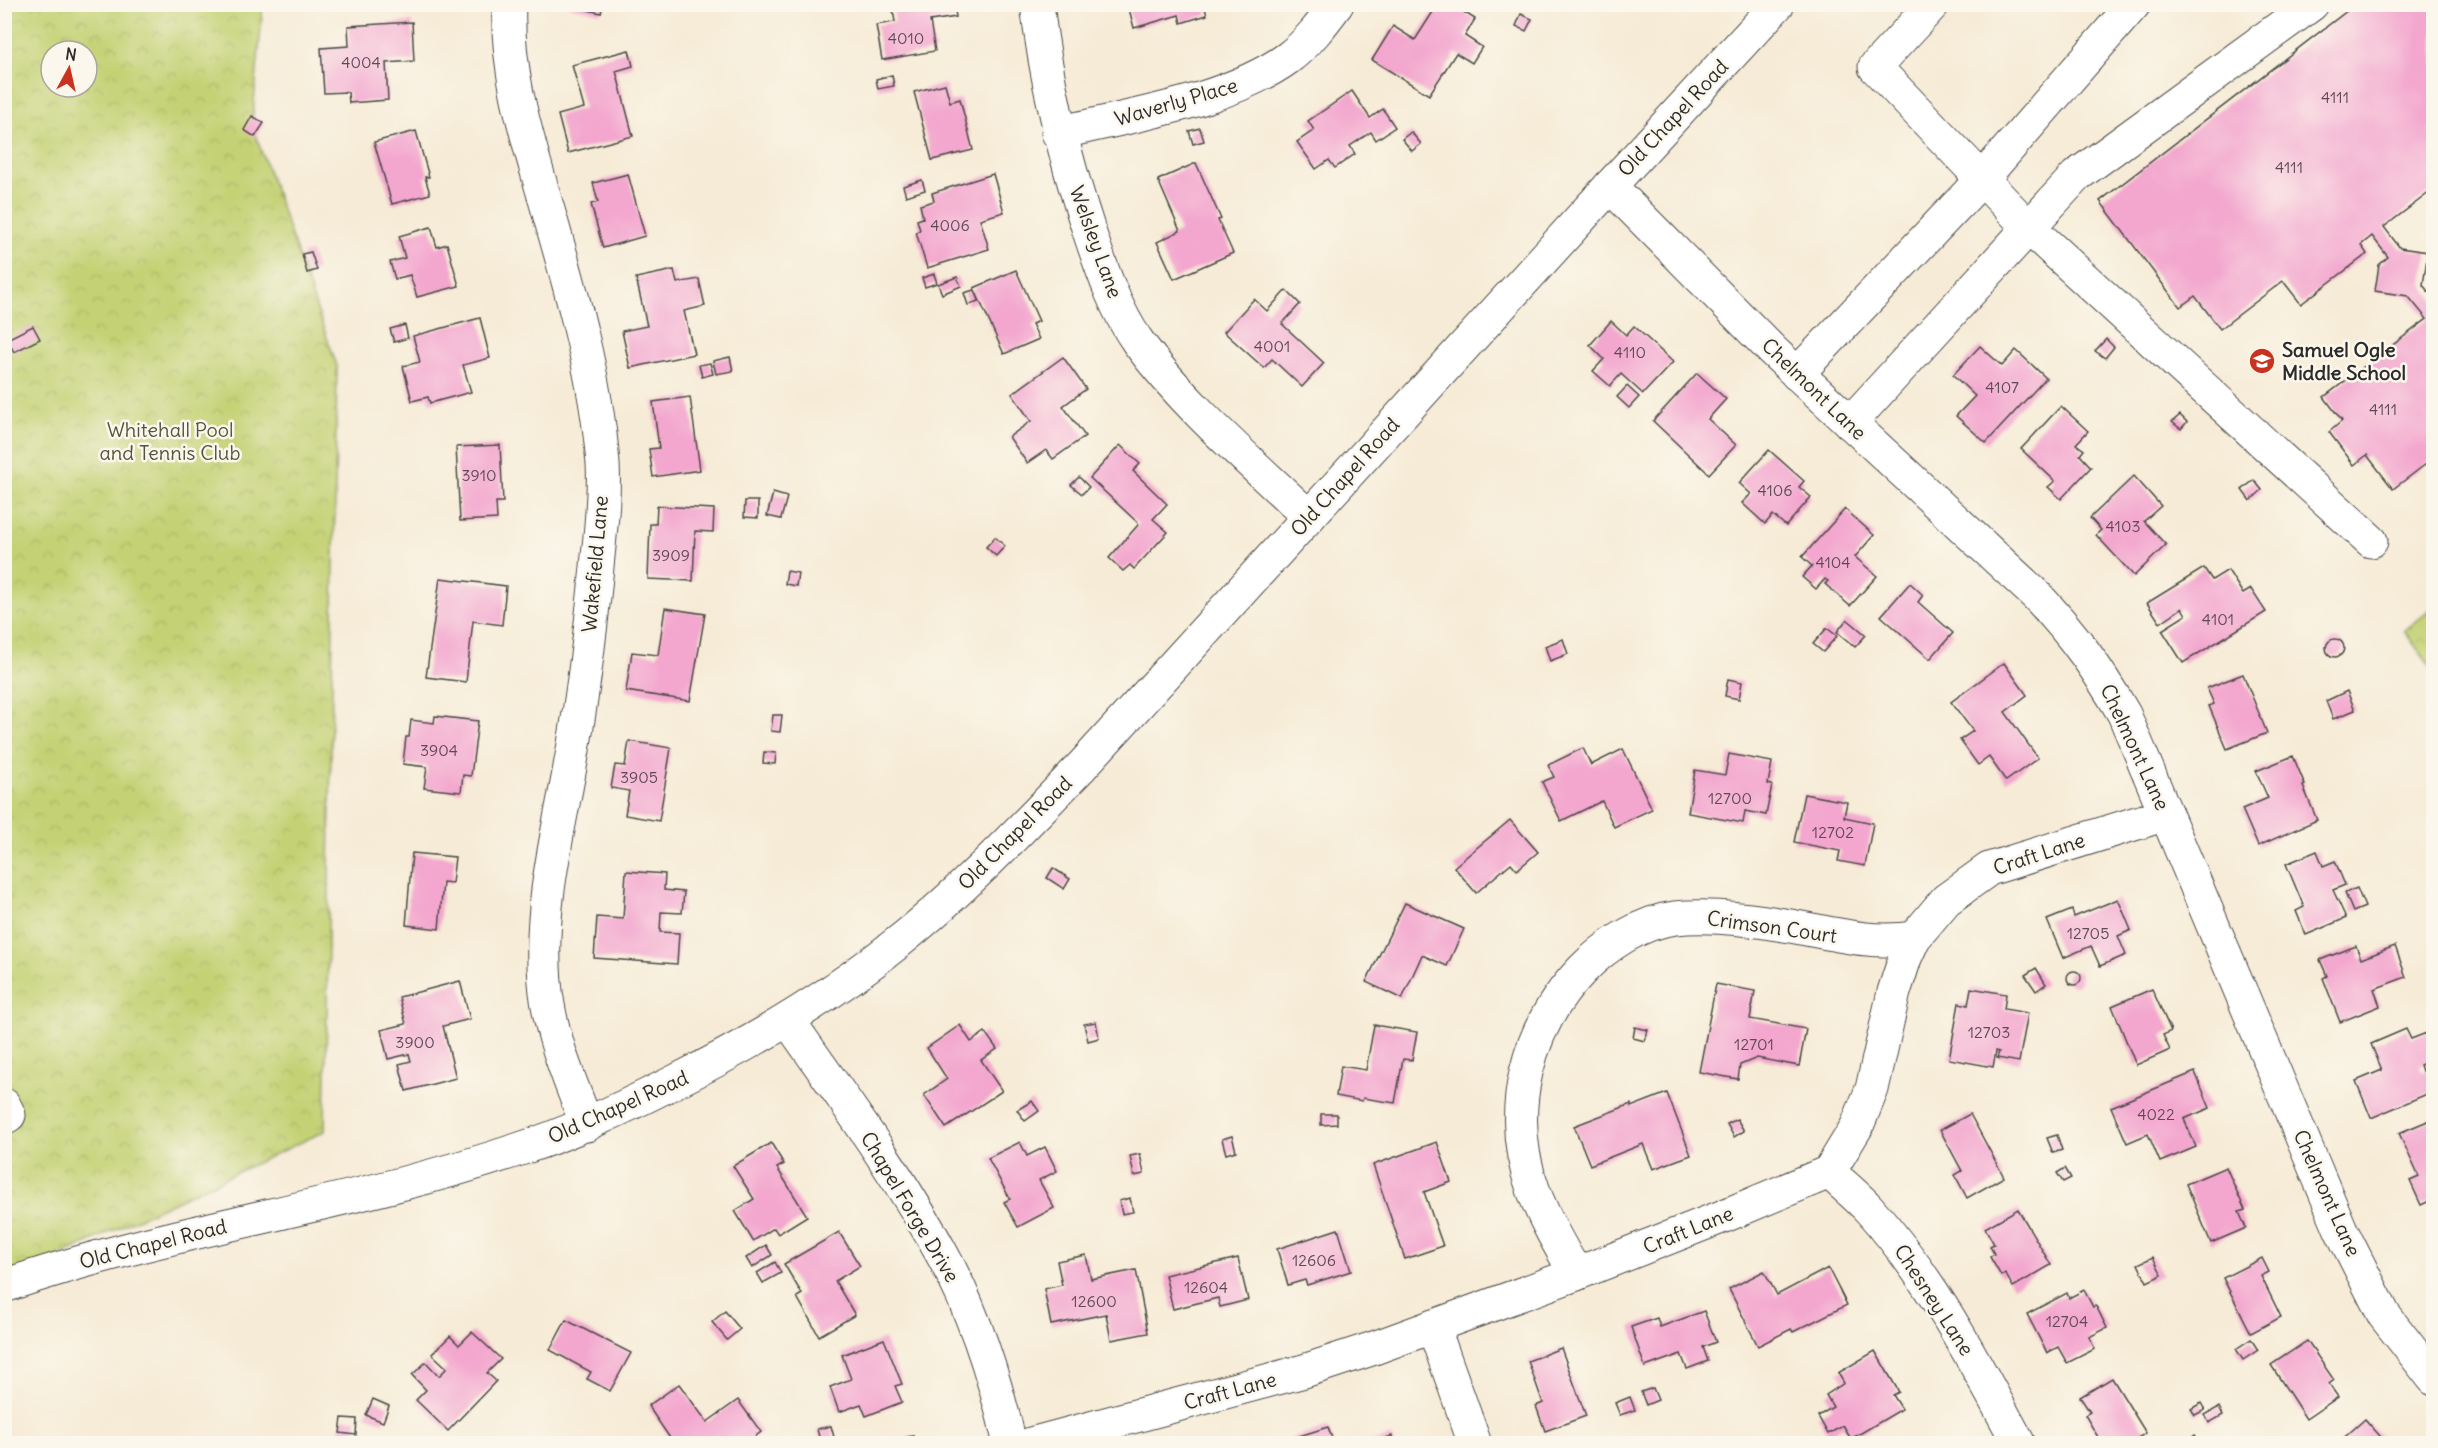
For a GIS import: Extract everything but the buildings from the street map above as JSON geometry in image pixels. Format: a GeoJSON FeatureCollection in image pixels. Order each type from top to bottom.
{"type":"FeatureCollection","features":[{"type":"Feature","properties":{"kind":"street","name":"Wakefield Lane"},"geometry":{"type":"LineString","coordinates":[[509,4],[512,73],[523,123],[574,302],[598,420],[603,468],[601,532],[594,606],[543,924],[545,983],[550,1012],[557,1042],[587,1125]]}},
{"type":"Feature","properties":{"kind":"street","name":"Welsley Lane"},"geometry":{"type":"LineString","coordinates":[[1038,4],[1042,51],[1059,133],[1105,281],[1137,340],[1171,381],[1221,434],[1309,517]]}},
{"type":"Feature","properties":{"kind":"street","name":"Waverly Place"},"geometry":{"type":"LineString","coordinates":[[1059,133],[1192,100],[1249,81],[1288,58],[1322,25],[1337,4]]}},
{"type":"Feature","properties":{"kind":"street","name":"Old Chapel Road"},"geometry":{"type":"LineString","coordinates":[[4,1287],[116,1253],[469,1165],[587,1125],[705,1067],[788,1020],[896,945],[1004,847],[1082,766],[1778,4]]}},
{"type":"Feature","properties":{"kind":"street"},"geometry":{"type":"LineString","coordinates":[[1933,4],[1875,67],[2028,227],[2371,541]]}},
{"type":"Feature","properties":{"kind":"street"},"geometry":{"type":"LineString","coordinates":[[1797,374],[1982,178],[2134,4]]}},
{"type":"Feature","properties":{"kind":"street"},"geometry":{"type":"LineString","coordinates":[[1850,423],[2076,176],[2312,4]]}},
{"type":"Feature","properties":{"kind":"street","name":"Chelmont Lane"},"geometry":{"type":"LineString","coordinates":[[1610,186],[1797,374],[2037,596],[2067,628],[2094,664],[2124,714],[2342,1230],[2384,1315],[2433,1379]]}},
{"type":"Feature","properties":{"kind":"street","name":"Craft Lane"},"geometry":{"type":"LineString","coordinates":[[1031,1443],[1305,1371],[1374,1348],[1576,1274],[1829,1172],[1857,1126],[1872,1089],[1893,992],[1914,938],[1946,900],[1989,869],[2166,814]]}},
{"type":"Feature","properties":{"kind":"street","name":"Crimson Court"},"geometry":{"type":"LineString","coordinates":[[1576,1274],[1553,1234],[1532,1188],[1523,1150],[1520,1118],[1521,1086],[1546,1016],[1570,982],[1596,955],[1623,938],[1649,926],[1673,918],[1704,916],[1784,925],[1872,941],[1890,942],[1914,938]]}},
{"type":"Feature","properties":{"kind":"street","name":"Chapel Forge Drive"},"geometry":{"type":"LineString","coordinates":[[788,1020],[869,1136],[944,1257],[984,1348],[1010,1443]]}},
{"type":"Feature","properties":{"kind":"street"},"geometry":{"type":"LineString","coordinates":[[4,1105],[9,1115],[4,1118]]}},
{"type":"Feature","properties":{"kind":"street","name":"Chesney Lane"},"geometry":{"type":"LineString","coordinates":[[1829,1172],[1868,1208],[1926,1281],[1977,1366],[2019,1443]]}},
{"type":"Feature","properties":{"kind":"street"},"geometry":{"type":"LineString","coordinates":[[1432,1326],[1475,1443]]}},
{"type":"Feature","properties":{"kind":"green space","name":"Whitehall Pool and Tennis Club"},"geometry":{"type":"Polygon","coordinates":[[[6,4],[263,5],[252,125],[337,366],[325,1131],[5,1281],[5,7],[6,4]]]}},
{"type":"Feature","properties":{"kind":"green space"},"geometry":{"type":"Polygon","coordinates":[[[2433,608],[2433,670],[2404,631],[2433,608]]]}},
{"type":"Feature","properties":{"kind":"place","name":"Samuel Ogle Middle School"},"geometry":{"type":"Point","coordinates":[2262,361]}}]}
